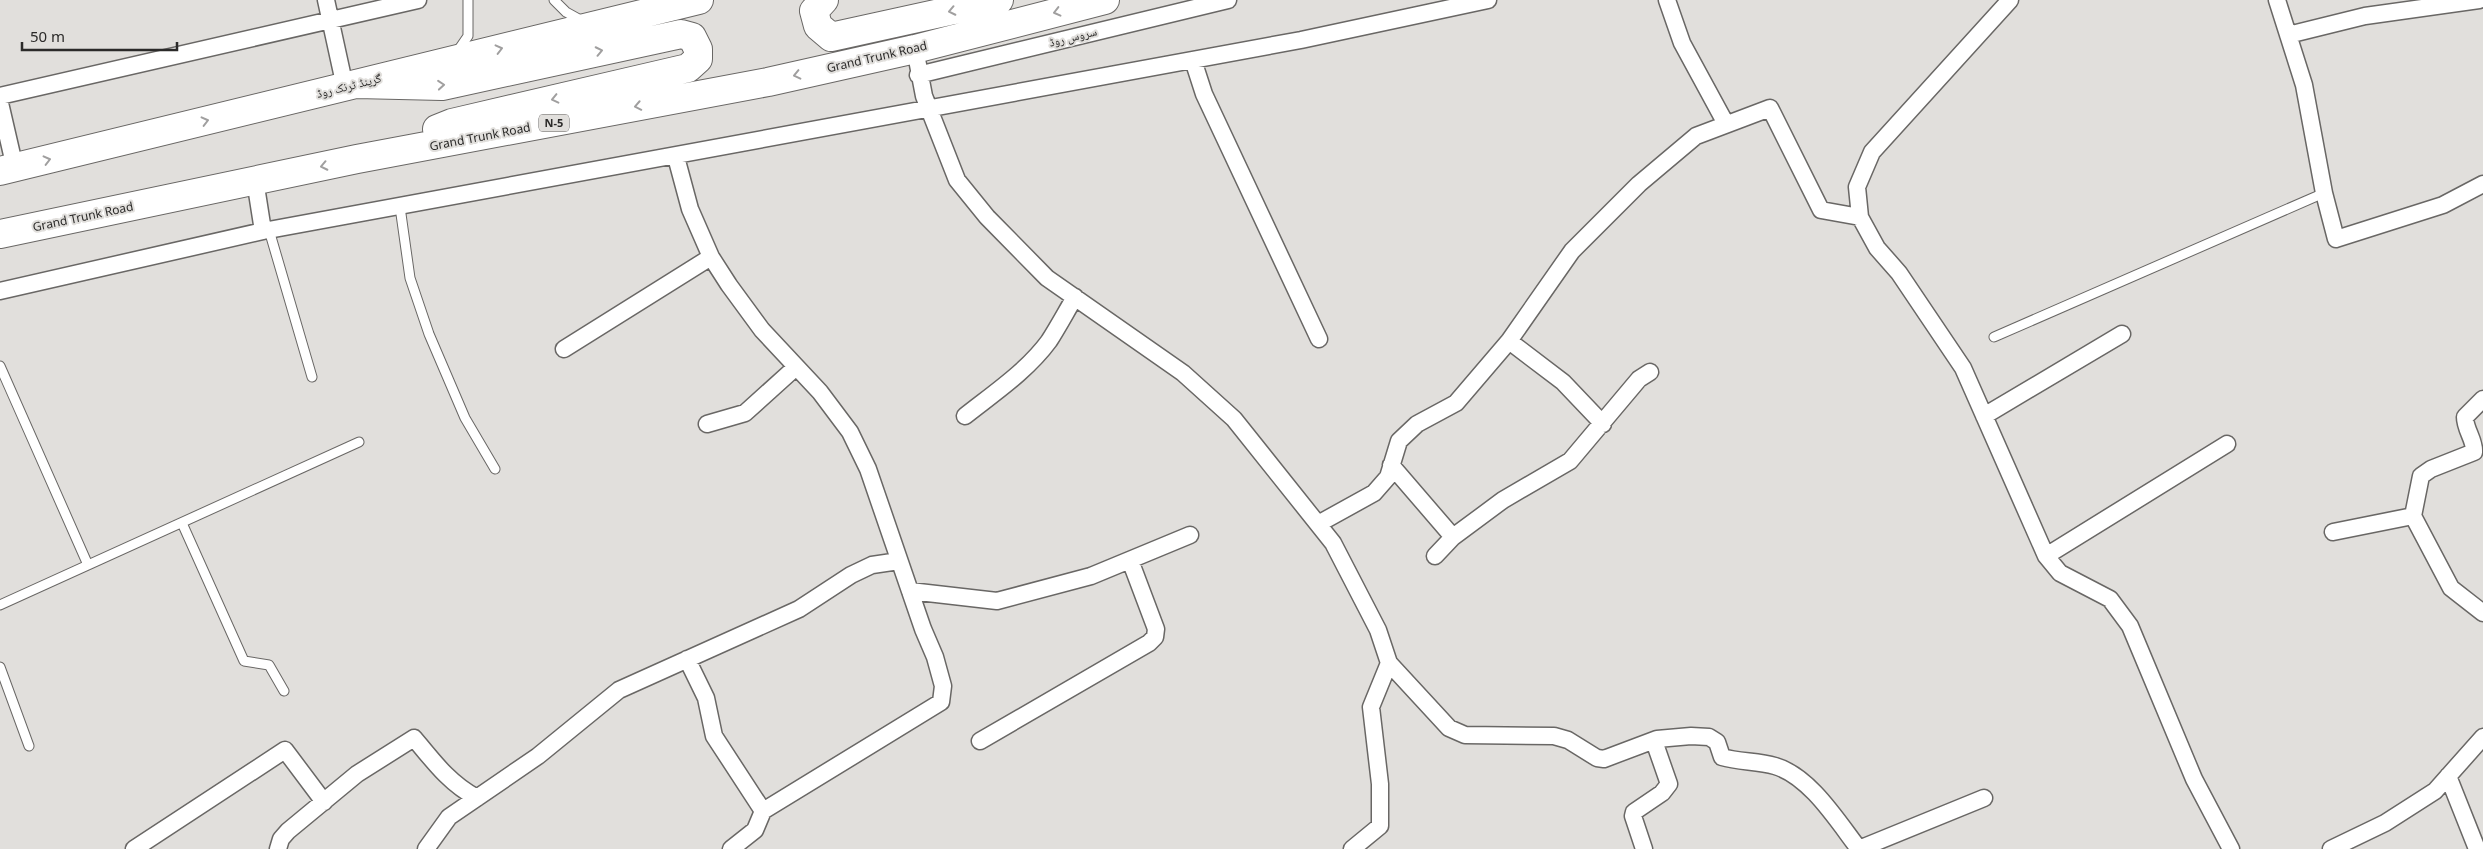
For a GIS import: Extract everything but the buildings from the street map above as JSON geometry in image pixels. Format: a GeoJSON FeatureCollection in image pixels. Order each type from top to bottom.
{"type":"FeatureCollection","features":[{"type":"Feature","properties":{"kind":"highway","name":"گرینڈ ٹرنک روڈ"},"geometry":{"type":"LineString","coordinates":[[8,170],[592,26],[646,6],[699,0]]}},
{"type":"Feature","properties":{"kind":"highway"},"geometry":{"type":"LineString","coordinates":[[824,0],[814,12],[818,26],[831,37],[999,0]]}},
{"type":"Feature","properties":{"kind":"highway","name":"Grand Trunk Road"},"geometry":{"type":"LineString","coordinates":[[0,234],[357,159],[768,82],[917,62],[1105,0]]}},
{"type":"Feature","properties":{"kind":"highway"},"geometry":{"type":"LineString","coordinates":[[351,86],[442,86],[681,34],[692,37],[698,49],[698,59],[688,68],[452,123],[357,159]]}},
{"type":"Feature","properties":{"kind":"street"},"geometry":{"type":"LineString","coordinates":[[326,0],[351,86]]}},
{"type":"Feature","properties":{"kind":"street"},"geometry":{"type":"LineString","coordinates":[[0,96],[418,0]]}},
{"type":"Feature","properties":{"kind":"street","name":"سروس روڈ"},"geometry":{"type":"LineString","coordinates":[[917,62],[1228,0]]}},
{"type":"Feature","properties":{"kind":"street"},"geometry":{"type":"LineString","coordinates":[[0,291],[266,231],[676,157],[929,108],[1301,40],[1488,0]]}},
{"type":"Feature","properties":{"kind":"street"},"geometry":{"type":"LineString","coordinates":[[1667,0],[1682,43],[1726,124]]}},
{"type":"Feature","properties":{"kind":"street"},"geometry":{"type":"LineString","coordinates":[[2010,0],[1872,152],[1857,187],[1860,217],[1877,248],[1899,273],[1963,368],[2046,556],[2060,573],[2110,599],[2130,626],[2194,779],[2231,849]]}},
{"type":"Feature","properties":{"kind":"street"},"geometry":{"type":"LineString","coordinates":[[2277,0],[2304,85],[2324,193],[2336,239],[2443,205],[2483,184]]}},
{"type":"Feature","properties":{"kind":"street"},"geometry":{"type":"LineString","coordinates":[[2288,35],[2365,16],[2479,0]]}},
{"type":"Feature","properties":{"kind":"street"},"geometry":{"type":"LineString","coordinates":[[1193,60],[1204,94],[1319,339]]}},
{"type":"Feature","properties":{"kind":"street"},"geometry":{"type":"LineString","coordinates":[[917,62],[929,108],[957,180],[987,217],[1047,278],[1184,373],[1234,419],[1333,543],[1378,630],[1389,663],[1449,728],[1465,735],[1554,736],[1568,740],[1597,758],[1604,759],[1654,740],[1709,737],[1717,742],[1722,757],[1776,766],[1788,772],[1824,802],[1859,849],[1984,798]]}},
{"type":"Feature","properties":{"kind":"street"},"geometry":{"type":"LineString","coordinates":[[0,103],[8,170]]}},
{"type":"Feature","properties":{"kind":"street"},"geometry":{"type":"LineString","coordinates":[[1318,524],[1374,493],[1388,477],[1399,441],[1417,424],[1456,403],[1509,342],[1572,251],[1639,184],[1696,136],[1770,108],[1821,210],[1860,217]]}},
{"type":"Feature","properties":{"kind":"street"},"geometry":{"type":"LineString","coordinates":[[676,157],[690,209],[711,257],[729,286],[762,330],[820,392],[850,432],[868,469],[910,592],[935,657],[943,686],[941,702],[763,812],[755,830],[731,849]]}},
{"type":"Feature","properties":{"kind":"street"},"geometry":{"type":"LineString","coordinates":[[255,180],[266,231]]}},
{"type":"Feature","properties":{"kind":"street"},"geometry":{"type":"LineString","coordinates":[[564,348],[711,257]]}},
{"type":"Feature","properties":{"kind":"street"},"geometry":{"type":"LineString","coordinates":[[965,416],[1008,383],[1029,362],[1048,341],[1075,297]]}},
{"type":"Feature","properties":{"kind":"street"},"geometry":{"type":"LineString","coordinates":[[1984,416],[2122,334]]}},
{"type":"Feature","properties":{"kind":"street"},"geometry":{"type":"LineString","coordinates":[[1509,342],[1563,382],[1603,424]]}},
{"type":"Feature","properties":{"kind":"street"},"geometry":{"type":"LineString","coordinates":[[707,424],[746,412],[796,367]]}},
{"type":"Feature","properties":{"kind":"street"},"geometry":{"type":"LineString","coordinates":[[1435,556],[1453,537],[1503,500],[1570,461],[1639,380],[1650,372]]}},
{"type":"Feature","properties":{"kind":"street"},"geometry":{"type":"LineString","coordinates":[[2483,399],[2465,417],[2465,424],[2474,452],[2430,469],[2421,476],[2413,516],[2451,588],[2483,613]]}},
{"type":"Feature","properties":{"kind":"street"},"geometry":{"type":"LineString","coordinates":[[2046,556],[2227,444]]}},
{"type":"Feature","properties":{"kind":"street"},"geometry":{"type":"LineString","coordinates":[[1391,465],[1453,537]]}},
{"type":"Feature","properties":{"kind":"street"},"geometry":{"type":"LineString","coordinates":[[2333,532],[2413,516]]}},
{"type":"Feature","properties":{"kind":"street"},"geometry":{"type":"LineString","coordinates":[[910,592],[997,601],[1091,576],[1190,535]]}},
{"type":"Feature","properties":{"kind":"street"},"geometry":{"type":"LineString","coordinates":[[980,741],[1149,643],[1155,637],[1156,628],[1130,560]]}},
{"type":"Feature","properties":{"kind":"street"},"geometry":{"type":"LineString","coordinates":[[426,849],[449,818],[538,756],[619,690],[799,609],[851,575],[872,565],[899,561]]}},
{"type":"Feature","properties":{"kind":"street"},"geometry":{"type":"LineString","coordinates":[[687,659],[706,698],[714,736],[763,812]]}},
{"type":"Feature","properties":{"kind":"street"},"geometry":{"type":"LineString","coordinates":[[1352,849],[1380,826],[1380,784],[1371,707],[1389,663]]}},
{"type":"Feature","properties":{"kind":"street"},"geometry":{"type":"LineString","coordinates":[[2331,849],[2385,823],[2435,791],[2483,737]]}},
{"type":"Feature","properties":{"kind":"street"},"geometry":{"type":"LineString","coordinates":[[278,849],[281,839],[288,831],[357,774],[414,738],[433,762],[455,784],[477,798]]}},
{"type":"Feature","properties":{"kind":"street"},"geometry":{"type":"LineString","coordinates":[[1644,849],[1633,816],[1634,812],[1662,793],[1669,784],[1654,740]]}},
{"type":"Feature","properties":{"kind":"street"},"geometry":{"type":"LineString","coordinates":[[134,849],[285,750],[324,802]]}},
{"type":"Feature","properties":{"kind":"street"},"geometry":{"type":"LineString","coordinates":[[2448,776],[2477,849]]}},
{"type":"Feature","properties":{"kind":"lane"},"geometry":{"type":"LineString","coordinates":[[452,61],[468,36],[468,0]]}},
{"type":"Feature","properties":{"kind":"lane"},"geometry":{"type":"LineString","coordinates":[[554,0],[566,12],[592,26]]}},
{"type":"Feature","properties":{"kind":"lane"},"geometry":{"type":"LineString","coordinates":[[1994,337],[2324,193]]}},
{"type":"Feature","properties":{"kind":"lane"},"geometry":{"type":"LineString","coordinates":[[400,207],[410,278],[429,334],[465,418],[495,469]]}},
{"type":"Feature","properties":{"kind":"lane"},"geometry":{"type":"LineString","coordinates":[[266,231],[312,377]]}},
{"type":"Feature","properties":{"kind":"lane"},"geometry":{"type":"LineString","coordinates":[[0,366],[88,565]]}},
{"type":"Feature","properties":{"kind":"lane"},"geometry":{"type":"LineString","coordinates":[[0,605],[359,442]]}},
{"type":"Feature","properties":{"kind":"lane"},"geometry":{"type":"LineString","coordinates":[[182,523],[244,661],[269,665],[284,691]]}},
{"type":"Feature","properties":{"kind":"lane"},"geometry":{"type":"LineString","coordinates":[[0,667],[29,746]]}}]}
